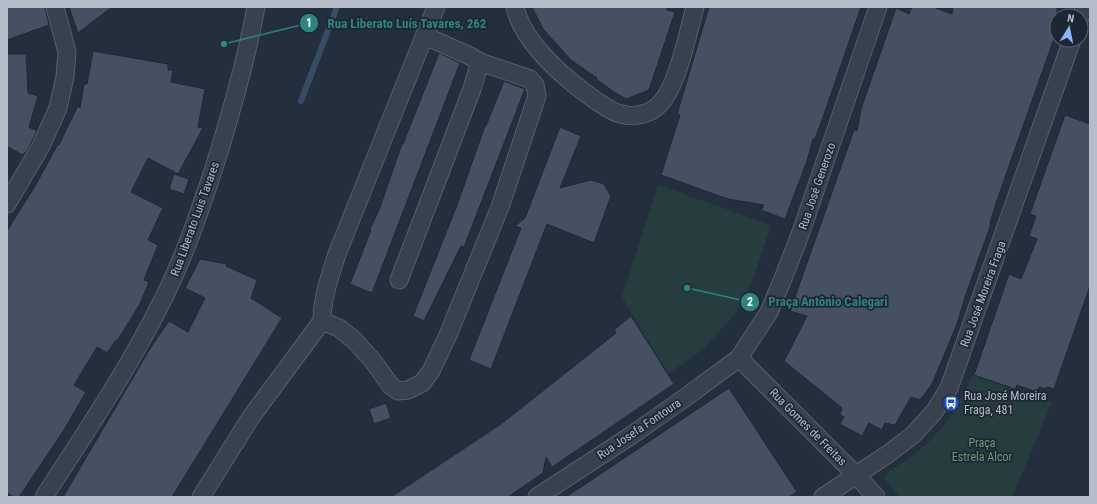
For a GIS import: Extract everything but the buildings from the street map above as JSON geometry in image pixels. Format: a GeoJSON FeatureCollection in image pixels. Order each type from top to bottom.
{"type":"FeatureCollection","features":[{"type":"Feature","properties":{"kind":"street"},"geometry":{"type":"LineString","coordinates":[[7,204],[41,146],[58,108],[65,77],[67,52],[55,7]]}},
{"type":"Feature","properties":{"kind":"street","name":"Rua Liberato Luis Tavares"},"geometry":{"type":"LineString","coordinates":[[44,497],[109,396],[158,311],[182,260],[203,203],[225,133],[244,67],[256,7]]}},
{"type":"Feature","properties":{"kind":"street"},"geometry":{"type":"LineString","coordinates":[[201,497],[251,417],[322,321],[322,309],[337,254],[436,7]]}},
{"type":"Feature","properties":{"kind":"street"},"geometry":{"type":"LineString","coordinates":[[515,7],[518,18],[527,34],[557,70],[610,110],[620,114],[635,116],[648,112],[660,104],[669,92],[677,70],[695,7]]}},
{"type":"Feature","properties":{"kind":"street","name":"Rua José Generozo"},"geometry":{"type":"LineString","coordinates":[[739,358],[769,312],[784,276],[801,232],[878,7]]}},
{"type":"Feature","properties":{"kind":"street"},"geometry":{"type":"LineString","coordinates":[[322,321],[339,328],[354,340],[373,361],[391,386],[398,391],[408,390],[422,383],[431,371],[451,328],[500,207],[537,96],[535,85],[530,79],[480,62],[425,36]]}},
{"type":"Feature","properties":{"kind":"street","name":"Rua José Moreira Fraga"},"geometry":{"type":"LineString","coordinates":[[823,497],[913,435],[934,412],[950,388],[1069,48]]}},
{"type":"Feature","properties":{"kind":"street"},"geometry":{"type":"LineString","coordinates":[[399,280],[472,89],[480,62]]}},
{"type":"Feature","properties":{"kind":"street","name":"Rua Gomes de Freitas"},"geometry":{"type":"LineString","coordinates":[[739,358],[876,497]]}},
{"type":"Feature","properties":{"kind":"street","name":"Rua Josefa Fontoura"},"geometry":{"type":"LineString","coordinates":[[537,497],[632,435],[739,358]]}},
{"type":"Feature","properties":{"kind":"green space"},"geometry":{"type":"Polygon","coordinates":[[[658,185],[771,225],[753,279],[744,300],[731,319],[701,351],[668,374],[622,297],[658,185]]]}},
{"type":"Feature","properties":{"kind":"green space","name":"Praça Estrela Alcor"},"geometry":{"type":"Polygon","coordinates":[[[973,374],[1052,402],[1012,497],[900,497],[884,479],[886,474],[926,445],[942,427],[956,407],[973,374]]]}},
{"type":"Feature","properties":{"kind":"waterway"},"geometry":{"type":"LineString","coordinates":[[301,101],[337,7]]}},
{"type":"Feature","properties":{"kind":"place","name":"Rua Liberato Luís Tavares, 262"},"geometry":{"type":"Point","coordinates":[224,44]}},
{"type":"Feature","properties":{"kind":"place","name":"Praça Antônio Calegari"},"geometry":{"type":"Point","coordinates":[687,288]}},
{"type":"Feature","properties":{"kind":"place","name":"Rua José Moreira Fraga, 481"},"geometry":{"type":"Point","coordinates":[951,403]}}]}
